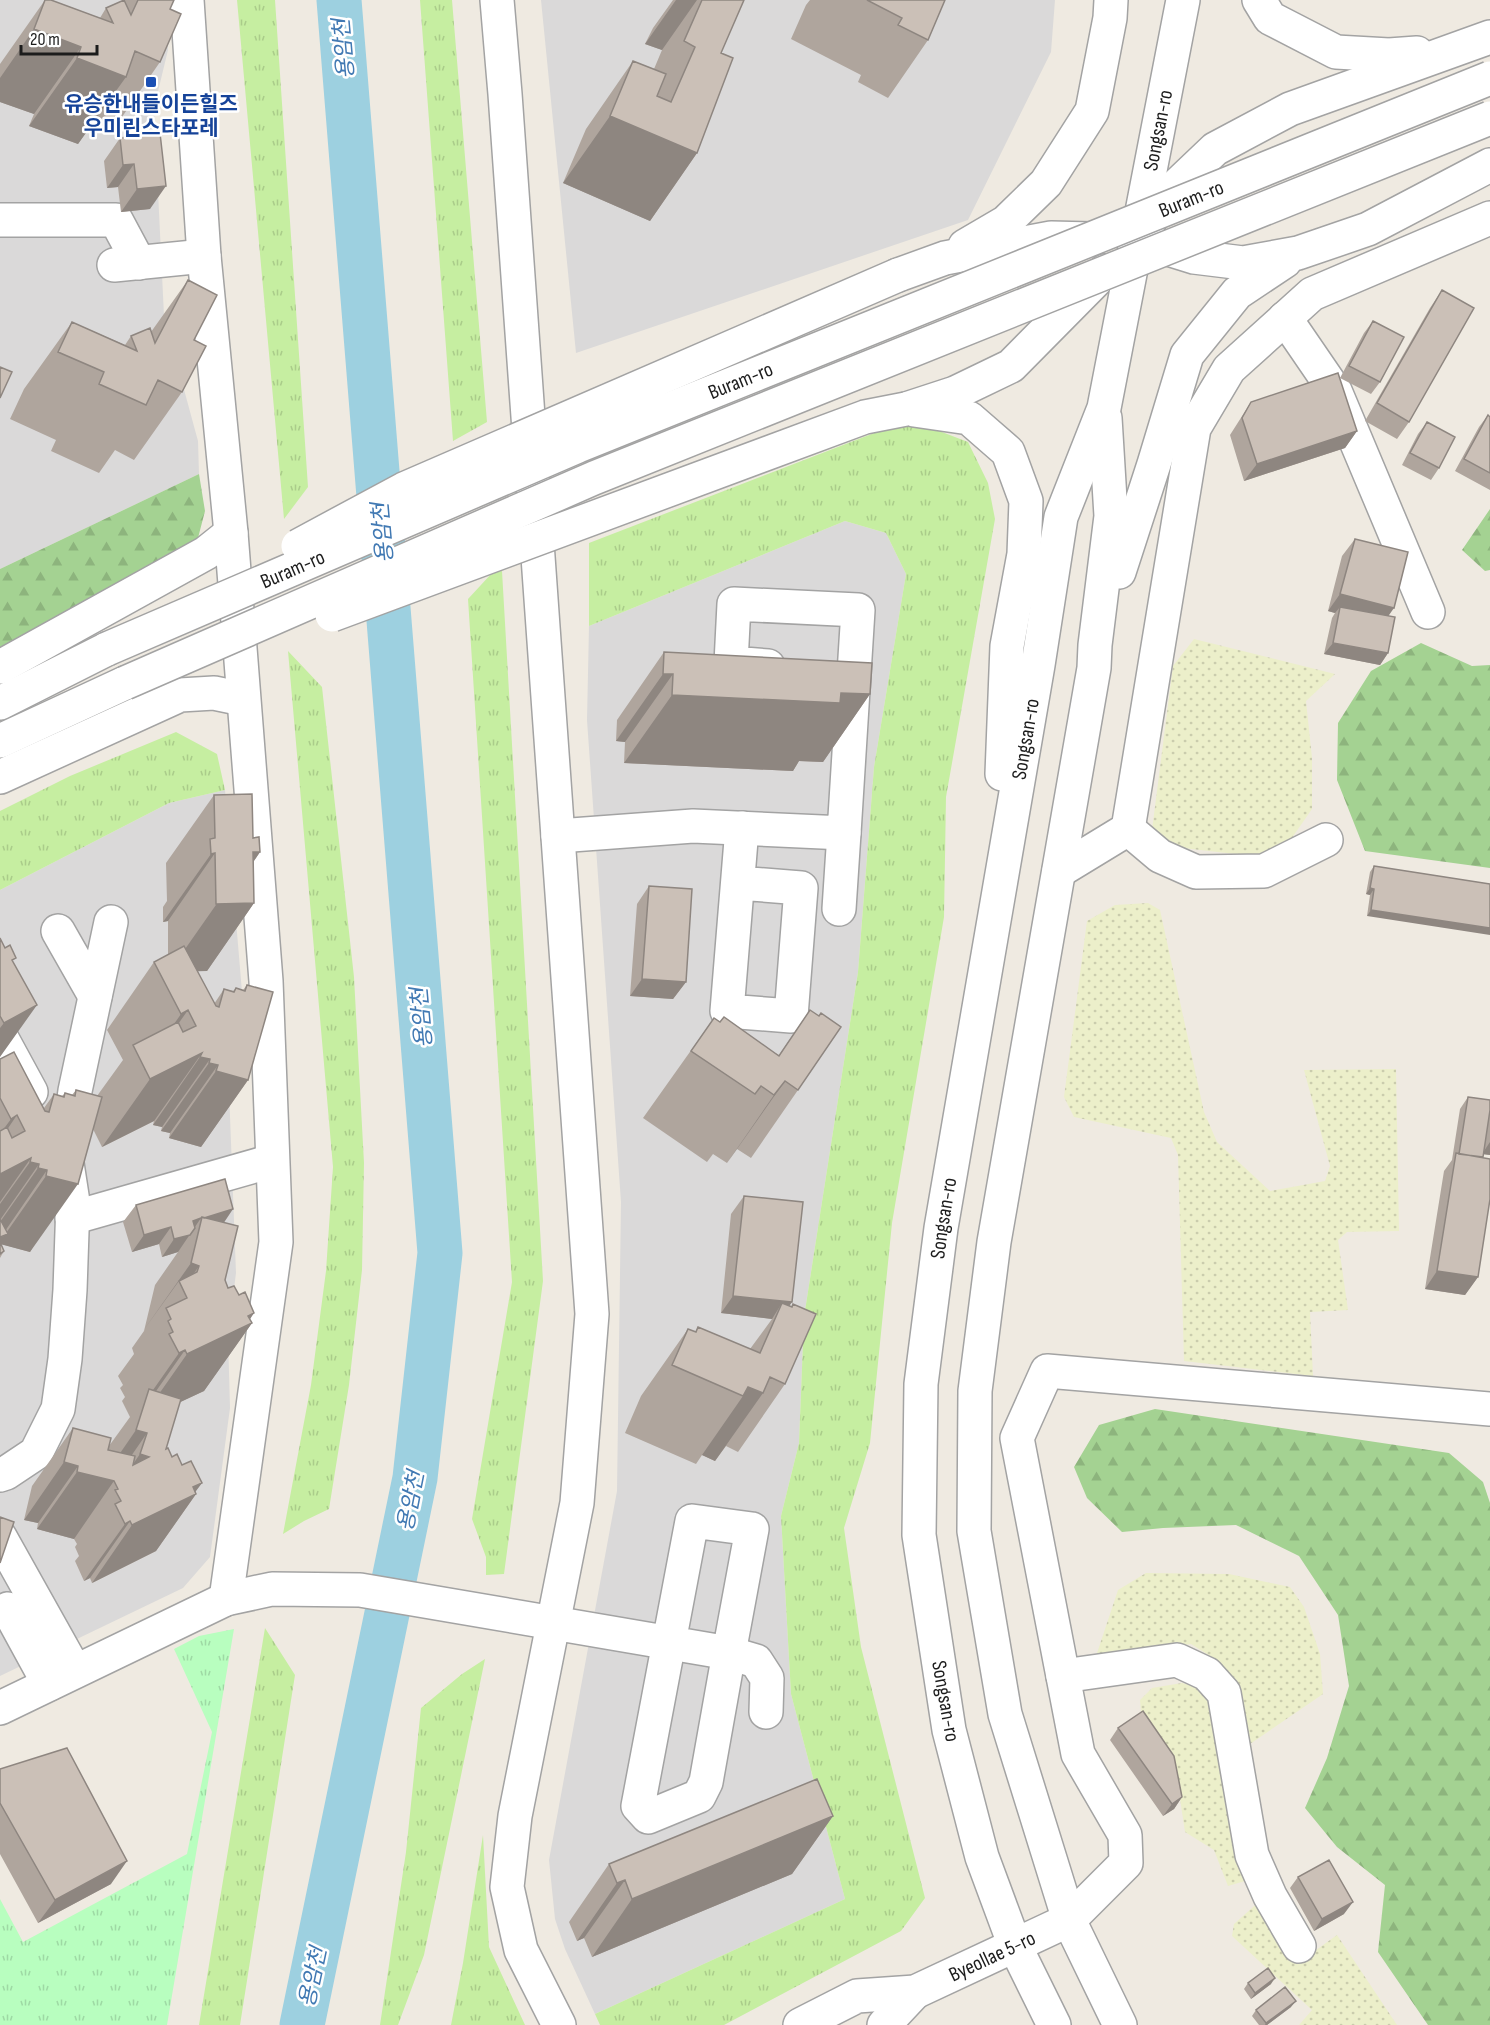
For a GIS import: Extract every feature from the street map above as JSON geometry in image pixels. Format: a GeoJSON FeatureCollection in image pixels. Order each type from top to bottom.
{"type":"FeatureCollection","features":[{"type":"Feature","properties":{"kind":"street"},"geometry":{"type":"LineString","coordinates":[[187,0],[204,256],[231,533],[266,981],[276,1242],[226,1599]]}},
{"type":"Feature","properties":{"kind":"street"},"geometry":{"type":"LineString","coordinates":[[497,0],[592,1314],[577,1503],[515,1816],[507,1887],[521,1950],[559,2025]]}},
{"type":"Feature","properties":{"kind":"street"},"geometry":{"type":"LineString","coordinates":[[945,258],[1006,222],[1046,183],[1092,111],[1110,18],[1111,0]]}},
{"type":"Feature","properties":{"kind":"street","name":"Songsan-ro"},"geometry":{"type":"LineString","coordinates":[[1161,0],[1170,65]]}},
{"type":"Feature","properties":{"kind":"street","name":"Songsan-ro"},"geometry":{"type":"LineString","coordinates":[[1054,2025],[1015,1946],[982,1857],[949,1730],[919,1535],[922,1373],[941,1228],[1038,665],[1061,517],[1104,408],[1183,0]]}},
{"type":"Feature","properties":{"kind":"street"},"geometry":{"type":"LineString","coordinates":[[1259,0],[1270,18],[1336,52],[1389,55],[1452,51]]}},
{"type":"Feature","properties":{"kind":"street"},"geometry":{"type":"LineString","coordinates":[[126,683],[305,625],[866,417],[906,409],[955,393],[1011,366],[1136,239],[1173,188],[1215,149],[1290,109],[1490,37]]}},
{"type":"Feature","properties":{"kind":"street","name":"Buram-ro"},"geometry":{"type":"LineString","coordinates":[[0,703],[107,649],[578,446],[1490,78]]}},
{"type":"Feature","properties":{"kind":"street","name":"Buram-ro"},"geometry":{"type":"LineString","coordinates":[[0,741],[126,683],[594,478],[1490,118]]}},
{"type":"Feature","properties":{"kind":"street"},"geometry":{"type":"LineString","coordinates":[[107,649],[404,489],[897,275],[945,258],[1051,238],[1136,239],[1194,257],[1243,263],[1298,253],[1368,229],[1490,165]]}},
{"type":"Feature","properties":{"kind":"street"},"geometry":{"type":"LineString","coordinates":[[1059,871],[1128,829],[1194,428],[1229,369],[1312,294],[1490,218]]}},
{"type":"Feature","properties":{"kind":"street"},"geometry":{"type":"LineString","coordinates":[[0,220],[116,220],[126,264],[204,256]]}},
{"type":"Feature","properties":{"kind":"street"},"geometry":{"type":"LineString","coordinates":[[1095,645],[1154,464],[1186,355],[1237,293],[1298,253]]}},
{"type":"Feature","properties":{"kind":"street"},"geometry":{"type":"LineString","coordinates":[[1285,318],[1335,391],[1428,612]]}},
{"type":"Feature","properties":{"kind":"street","name":"Songsan-ro"},"geometry":{"type":"LineString","coordinates":[[1104,408],[1111,516],[1094,668],[994,1242],[975,1391],[974,1531],[1005,1714],[1069,1920],[1120,2025]]}},
{"type":"Feature","properties":{"kind":"street"},"geometry":{"type":"LineString","coordinates":[[906,409],[969,418],[1008,452],[1026,501],[1024,554],[1007,646],[997,906]]}},
{"type":"Feature","properties":{"kind":"street"},"geometry":{"type":"LineString","coordinates":[[0,667],[206,553],[231,533]]}},
{"type":"Feature","properties":{"kind":"street"},"geometry":{"type":"LineString","coordinates":[[839,909],[858,610],[734,603],[730,663],[854,671]]}},
{"type":"Feature","properties":{"kind":"street"},"geometry":{"type":"LineString","coordinates":[[0,777],[180,695],[214,693],[243,699]]}},
{"type":"Feature","properties":{"kind":"street"},"geometry":{"type":"LineString","coordinates":[[558,836],[693,826],[844,833]]}},
{"type":"Feature","properties":{"kind":"street"},"geometry":{"type":"LineString","coordinates":[[738,883],[742,828]]}},
{"type":"Feature","properties":{"kind":"street"},"geometry":{"type":"LineString","coordinates":[[1128,829],[1160,856],[1196,872],[1264,871],[1326,840]]}},
{"type":"Feature","properties":{"kind":"street"},"geometry":{"type":"LineString","coordinates":[[0,1475],[36,1453],[58,1409],[70,1302],[73,1202],[66,1157],[75,1091],[111,921]]}},
{"type":"Feature","properties":{"kind":"street"},"geometry":{"type":"LineString","coordinates":[[58,931],[95,996]]}},
{"type":"Feature","properties":{"kind":"street"},"geometry":{"type":"LineString","coordinates":[[0,1035],[66,1157]]}},
{"type":"Feature","properties":{"kind":"street"},"geometry":{"type":"LineString","coordinates":[[72,1218],[272,1161]]}},
{"type":"Feature","properties":{"kind":"street","name":"Byeollae 5-ro"},"geometry":{"type":"LineString","coordinates":[[800,2025],[857,1996],[915,1992],[1069,1920],[1126,1863],[1125,1835],[1078,1754],[1017,1438],[1047,1371],[1490,1409]]}},
{"type":"Feature","properties":{"kind":"street"},"geometry":{"type":"LineString","coordinates":[[692,1521],[752,1529],[706,1782],[699,1796],[648,1817],[638,1806],[669,1643],[692,1521]]}},
{"type":"Feature","properties":{"kind":"street"},"geometry":{"type":"LineString","coordinates":[[0,1537],[62,1678]]}},
{"type":"Feature","properties":{"kind":"street"},"geometry":{"type":"LineString","coordinates":[[0,1708],[226,1599],[272,1589],[360,1590],[729,1653],[756,1661],[767,1678],[766,1712]]}},
{"type":"Feature","properties":{"kind":"street"},"geometry":{"type":"LineString","coordinates":[[9,1609],[62,1678]]}},
{"type":"Feature","properties":{"kind":"street"},"geometry":{"type":"LineString","coordinates":[[1063,1676],[1177,1660],[1207,1674],[1224,1693],[1252,1855],[1270,1896],[1299,1946]]}},
{"type":"Feature","properties":{"kind":"street","name":"Byeollae 5-ro"},"geometry":{"type":"LineString","coordinates":[[884,2025],[915,1992]]}},
{"type":"Feature","properties":{"kind":"shaded area"},"geometry":{"type":"Polygon","coordinates":[[[0,0],[165,0],[168,50],[154,108],[164,316],[198,441],[199,474],[0,569],[0,0]]]}},
{"type":"Feature","properties":{"kind":"shaded area"},"geometry":{"type":"Polygon","coordinates":[[[541,0],[1055,0],[1051,52],[968,220],[576,353],[541,0]]]}},
{"type":"Feature","properties":{"kind":"shaded area"},"geometry":{"type":"Polygon","coordinates":[[[845,521],[886,533],[906,574],[874,767],[858,972],[804,1317],[799,1443],[781,1516],[791,1694],[845,1899],[595,2014],[565,1949],[555,1919],[549,1860],[617,1491],[621,1202],[587,720],[589,626],[845,521]]]}},
{"type":"Feature","properties":{"kind":"shaded area"},"geometry":{"type":"Polygon","coordinates":[[[225,790],[242,992],[229,1090],[236,1273],[228,1336],[230,1408],[210,1557],[183,1588],[0,1676],[0,890],[169,803],[225,790]]]}},
{"type":"Feature","properties":{"kind":"green space"},"geometry":{"type":"Polygon","coordinates":[[[237,0],[275,0],[308,487],[284,519],[237,0]]]}},
{"type":"Feature","properties":{"kind":"green space"},"geometry":{"type":"Polygon","coordinates":[[[420,0],[452,0],[487,422],[453,441],[420,0]]]}},
{"type":"Feature","properties":{"kind":"green space"},"geometry":{"type":"Polygon","coordinates":[[[895,425],[934,429],[968,442],[988,483],[995,519],[946,797],[944,917],[892,1223],[870,1443],[844,1528],[861,1647],[925,1898],[901,1931],[724,2025],[600,2025],[595,2014],[845,1899],[791,1694],[781,1516],[799,1443],[804,1317],[858,972],[874,767],[906,574],[886,533],[845,521],[589,626],[589,543],[895,425]]]}},
{"type":"Feature","properties":{"kind":"green space"},"geometry":{"type":"Polygon","coordinates":[[[199,474],[205,511],[198,538],[157,567],[0,653],[0,569],[199,474]]]}},
{"type":"Feature","properties":{"kind":"green space"},"geometry":{"type":"Polygon","coordinates":[[[1490,509],[1490,570],[1485,571],[1462,550],[1490,509]]]}},
{"type":"Feature","properties":{"kind":"green space"},"geometry":{"type":"Polygon","coordinates":[[[502,571],[543,1281],[504,1574],[486,1575],[486,1557],[472,1519],[512,1282],[468,599],[492,573],[502,571]]]}},
{"type":"Feature","properties":{"kind":"green space"},"geometry":{"type":"Polygon","coordinates":[[[1194,639],[1335,674],[1306,701],[1312,758],[1312,809],[1289,842],[1253,856],[1165,846],[1152,830],[1173,666],[1194,639]]]}},
{"type":"Feature","properties":{"kind":"green space"},"geometry":{"type":"Polygon","coordinates":[[[1421,643],[1472,666],[1490,665],[1490,868],[1365,851],[1337,780],[1338,723],[1371,671],[1421,643]]]}},
{"type":"Feature","properties":{"kind":"green space"},"geometry":{"type":"Polygon","coordinates":[[[288,651],[322,687],[354,977],[364,1163],[362,1270],[349,1385],[329,1509],[283,1534],[311,1385],[326,1271],[333,1167],[288,651]]]}},
{"type":"Feature","properties":{"kind":"green space"},"geometry":{"type":"Polygon","coordinates":[[[176,732],[217,754],[225,790],[169,803],[0,890],[0,811],[70,776],[176,732]]]}},
{"type":"Feature","properties":{"kind":"green space"},"geometry":{"type":"Polygon","coordinates":[[[1148,903],[1160,910],[1204,1112],[1217,1142],[1270,1191],[1325,1181],[1330,1166],[1304,1070],[1396,1069],[1399,1231],[1347,1232],[1338,1240],[1348,1310],[1310,1312],[1313,1376],[1184,1361],[1178,1155],[1171,1138],[1074,1117],[1064,1097],[1087,921],[1115,905],[1148,903]]]}},
{"type":"Feature","properties":{"kind":"green space"},"geometry":{"type":"Polygon","coordinates":[[[1155,1409],[1449,1453],[1483,1482],[1490,1503],[1490,2025],[1428,2025],[1378,1952],[1385,1885],[1337,1847],[1305,1808],[1327,1758],[1349,1686],[1338,1615],[1299,1556],[1236,1525],[1122,1532],[1087,1498],[1074,1467],[1099,1425],[1155,1409]]]}},
{"type":"Feature","properties":{"kind":"green space"},"geometry":{"type":"Polygon","coordinates":[[[1146,1573],[1229,1574],[1290,1587],[1304,1607],[1320,1654],[1323,1694],[1250,1744],[1238,1688],[1220,1662],[1191,1644],[1095,1659],[1118,1590],[1146,1573]]]}},
{"type":"Feature","properties":{"kind":"green space"},"geometry":{"type":"Polygon","coordinates":[[[265,1628],[295,1675],[240,2025],[199,2025],[265,1628]]]}},
{"type":"Feature","properties":{"kind":"green space"},"geometry":{"type":"Polygon","coordinates":[[[234,1629],[167,2025],[0,2025],[0,1899],[23,1942],[187,1854],[212,1732],[174,1649],[199,1636],[234,1629]]]}},
{"type":"Feature","properties":{"kind":"green space"},"geometry":{"type":"Polygon","coordinates":[[[485,1659],[424,1955],[398,2025],[380,2025],[406,1852],[421,1708],[462,1674],[485,1659]]]}},
{"type":"Feature","properties":{"kind":"green space"},"geometry":{"type":"Polygon","coordinates":[[[1182,1683],[1208,1690],[1217,1706],[1245,1881],[1228,1886],[1214,1850],[1185,1832],[1174,1759],[1141,1712],[1140,1700],[1152,1688],[1182,1683]]]}},
{"type":"Feature","properties":{"kind":"green space"},"geometry":{"type":"Polygon","coordinates":[[[483,1835],[489,1947],[525,2025],[451,2025],[483,1835]]]}},
{"type":"Feature","properties":{"kind":"green space"},"geometry":{"type":"Polygon","coordinates":[[[1261,1900],[1312,1953],[1337,1935],[1397,2025],[1299,2025],[1312,2010],[1232,1936],[1234,1924],[1261,1900]]]}},
{"type":"Feature","properties":{"kind":"building"},"geometry":{"type":"Polygon","coordinates":[[[45,0],[51,0],[113,23],[106,8],[124,0],[131,15],[138,0],[174,0],[170,9],[181,14],[160,62],[135,51],[126,77],[77,58],[81,47],[34,29],[45,0]]]}},
{"type":"Feature","properties":{"kind":"building"},"geometry":{"type":"Polygon","coordinates":[[[702,0],[744,0],[721,53],[733,58],[697,153],[610,116],[633,61],[666,74],[657,96],[671,102],[695,47],[684,41],[702,0]]]}},
{"type":"Feature","properties":{"kind":"building"},"geometry":{"type":"Polygon","coordinates":[[[867,0],[945,0],[928,40],[898,25],[902,18],[867,0]]]}},
{"type":"Feature","properties":{"kind":"building"},"geometry":{"type":"Polygon","coordinates":[[[160,133],[166,186],[137,189],[134,164],[123,165],[120,138],[160,133]]]}},
{"type":"Feature","properties":{"kind":"building"},"geometry":{"type":"Polygon","coordinates":[[[188,280],[217,295],[194,340],[206,346],[182,392],[158,380],[146,405],[99,384],[104,372],[58,352],[72,322],[137,351],[131,336],[150,328],[155,343],[188,280]]]}},
{"type":"Feature","properties":{"kind":"building"},"geometry":{"type":"Polygon","coordinates":[[[1442,290],[1474,308],[1409,422],[1377,403],[1442,290]]]}},
{"type":"Feature","properties":{"kind":"building"},"geometry":{"type":"Polygon","coordinates":[[[1373,321],[1404,337],[1380,382],[1349,366],[1373,321]]]}},
{"type":"Feature","properties":{"kind":"building"},"geometry":{"type":"Polygon","coordinates":[[[0,367],[12,372],[0,398],[0,367]]]}},
{"type":"Feature","properties":{"kind":"building"},"geometry":{"type":"Polygon","coordinates":[[[1338,373],[1357,431],[1257,464],[1242,418],[1251,402],[1338,373]]]}},
{"type":"Feature","properties":{"kind":"building"},"geometry":{"type":"Polygon","coordinates":[[[1488,415],[1490,417],[1490,473],[1464,459],[1488,415]]]}},
{"type":"Feature","properties":{"kind":"building"},"geometry":{"type":"Polygon","coordinates":[[[1427,422],[1455,437],[1439,468],[1410,453],[1427,422]]]}},
{"type":"Feature","properties":{"kind":"building"},"geometry":{"type":"Polygon","coordinates":[[[1355,539],[1408,552],[1394,608],[1340,594],[1355,539]]]}},
{"type":"Feature","properties":{"kind":"building"},"geometry":{"type":"Polygon","coordinates":[[[1340,607],[1395,617],[1388,653],[1333,643],[1340,607]]]}},
{"type":"Feature","properties":{"kind":"building"},"geometry":{"type":"Polygon","coordinates":[[[664,652],[872,663],[870,694],[841,693],[840,703],[672,695],[673,674],[663,674],[664,652]]]}},
{"type":"Feature","properties":{"kind":"building"},"geometry":{"type":"Polygon","coordinates":[[[252,794],[253,838],[259,837],[260,852],[253,852],[254,903],[216,904],[215,853],[211,854],[210,839],[215,838],[214,795],[252,794]]]}},
{"type":"Feature","properties":{"kind":"building"},"geometry":{"type":"Polygon","coordinates":[[[1374,866],[1490,884],[1490,928],[1371,910],[1374,889],[1370,888],[1374,866]]]}},
{"type":"Feature","properties":{"kind":"building"},"geometry":{"type":"Polygon","coordinates":[[[649,886],[692,889],[686,982],[642,979],[649,886]]]}},
{"type":"Feature","properties":{"kind":"building"},"geometry":{"type":"Polygon","coordinates":[[[0,938],[5,948],[10,945],[16,958],[12,960],[37,1005],[4,1023],[0,1016],[0,938]]]}},
{"type":"Feature","properties":{"kind":"building"},"geometry":{"type":"Polygon","coordinates":[[[184,946],[216,1006],[219,1007],[224,989],[234,992],[236,988],[245,991],[247,985],[273,992],[248,1080],[216,1071],[218,1065],[209,1063],[210,1059],[200,1057],[202,1053],[150,1079],[133,1045],[178,1022],[183,1032],[196,1026],[188,1010],[181,1014],[154,962],[184,946]]]}},
{"type":"Feature","properties":{"kind":"building"},"geometry":{"type":"Polygon","coordinates":[[[810,1010],[819,1016],[821,1013],[841,1027],[798,1090],[785,1081],[774,1095],[761,1086],[755,1094],[691,1051],[714,1018],[720,1022],[724,1017],[779,1056],[810,1010]]]}},
{"type":"Feature","properties":{"kind":"building"},"geometry":{"type":"Polygon","coordinates":[[[14,1052],[45,1111],[49,1112],[54,1094],[64,1097],[65,1093],[75,1096],[76,1090],[102,1097],[78,1184],[46,1176],[47,1170],[38,1168],[39,1164],[30,1162],[31,1158],[0,1174],[0,1131],[7,1127],[12,1138],[25,1131],[17,1115],[11,1119],[0,1098],[0,1059],[14,1052]]]}},
{"type":"Feature","properties":{"kind":"building"},"geometry":{"type":"Polygon","coordinates":[[[1468,1097],[1490,1100],[1483,1157],[1459,1154],[1468,1097]]]}},
{"type":"Feature","properties":{"kind":"building"},"geometry":{"type":"Polygon","coordinates":[[[1456,1153],[1490,1159],[1490,1199],[1478,1277],[1437,1271],[1456,1153]]]}},
{"type":"Feature","properties":{"kind":"building"},"geometry":{"type":"Polygon","coordinates":[[[225,1179],[233,1209],[193,1221],[195,1228],[190,1235],[174,1239],[171,1227],[144,1235],[136,1205],[225,1179]]]}},
{"type":"Feature","properties":{"kind":"building"},"geometry":{"type":"Polygon","coordinates":[[[744,1196],[803,1202],[792,1302],[733,1296],[744,1196]]]}},
{"type":"Feature","properties":{"kind":"building"},"geometry":{"type":"Polygon","coordinates":[[[202,1217],[238,1226],[225,1280],[228,1288],[234,1286],[239,1295],[245,1292],[254,1313],[248,1316],[252,1323],[187,1354],[185,1350],[179,1353],[169,1334],[173,1332],[166,1308],[187,1298],[179,1281],[197,1272],[199,1266],[191,1263],[202,1217]]]}},
{"type":"Feature","properties":{"kind":"building"},"geometry":{"type":"Polygon","coordinates":[[[0,1219],[8,1234],[0,1237],[0,1219]]]}},
{"type":"Feature","properties":{"kind":"building"},"geometry":{"type":"Polygon","coordinates":[[[0,1242],[4,1251],[0,1254],[0,1242]]]}},
{"type":"Feature","properties":{"kind":"building"},"geometry":{"type":"Polygon","coordinates":[[[782,1303],[792,1307],[793,1304],[816,1314],[785,1384],[770,1377],[763,1393],[748,1387],[743,1396],[672,1365],[688,1329],[696,1332],[698,1327],[760,1353],[782,1303]]]}},
{"type":"Feature","properties":{"kind":"building"},"geometry":{"type":"Polygon","coordinates":[[[149,1389],[181,1399],[166,1449],[168,1448],[172,1457],[177,1454],[182,1465],[191,1461],[202,1483],[193,1487],[196,1494],[132,1525],[130,1521],[125,1524],[115,1504],[121,1501],[115,1490],[118,1489],[114,1481],[77,1472],[78,1466],[64,1462],[73,1428],[111,1438],[108,1450],[135,1456],[133,1465],[149,1457],[140,1454],[147,1433],[136,1430],[149,1389]]]}},
{"type":"Feature","properties":{"kind":"building"},"geometry":{"type":"Polygon","coordinates":[[[0,1517],[14,1522],[0,1563],[0,1517]]]}},
{"type":"Feature","properties":{"kind":"building"},"geometry":{"type":"Polygon","coordinates":[[[1143,1711],[1174,1756],[1182,1797],[1172,1804],[1118,1728],[1143,1711]]]}},
{"type":"Feature","properties":{"kind":"building"},"geometry":{"type":"Polygon","coordinates":[[[67,1748],[127,1861],[55,1900],[0,1803],[0,1769],[67,1748]]]}},
{"type":"Feature","properties":{"kind":"building"},"geometry":{"type":"Polygon","coordinates":[[[817,1779],[833,1816],[632,1899],[625,1880],[617,1883],[609,1864],[817,1779]]]}},
{"type":"Feature","properties":{"kind":"building"},"geometry":{"type":"Polygon","coordinates":[[[1329,1860],[1353,1902],[1322,1919],[1298,1877],[1329,1860]]]}},
{"type":"Feature","properties":{"kind":"building"},"geometry":{"type":"Polygon","coordinates":[[[1268,1968],[1275,1978],[1255,1993],[1248,1983],[1268,1968]]]}},
{"type":"Feature","properties":{"kind":"building"},"geometry":{"type":"Polygon","coordinates":[[[1285,1987],[1296,2001],[1266,2023],[1256,2010],[1285,1987]]]}},
{"type":"Feature","properties":{"kind":"waterway","name":"용암천"},"geometry":{"type":"LineString","coordinates":[[302,2025],[415,1478],[440,1253],[339,0]]}},
{"type":"Feature","properties":{"kind":"place","name":"유승한내들이든힐즈 우미린스타포레"},"geometry":{"type":"Point","coordinates":[151,82]}}]}
